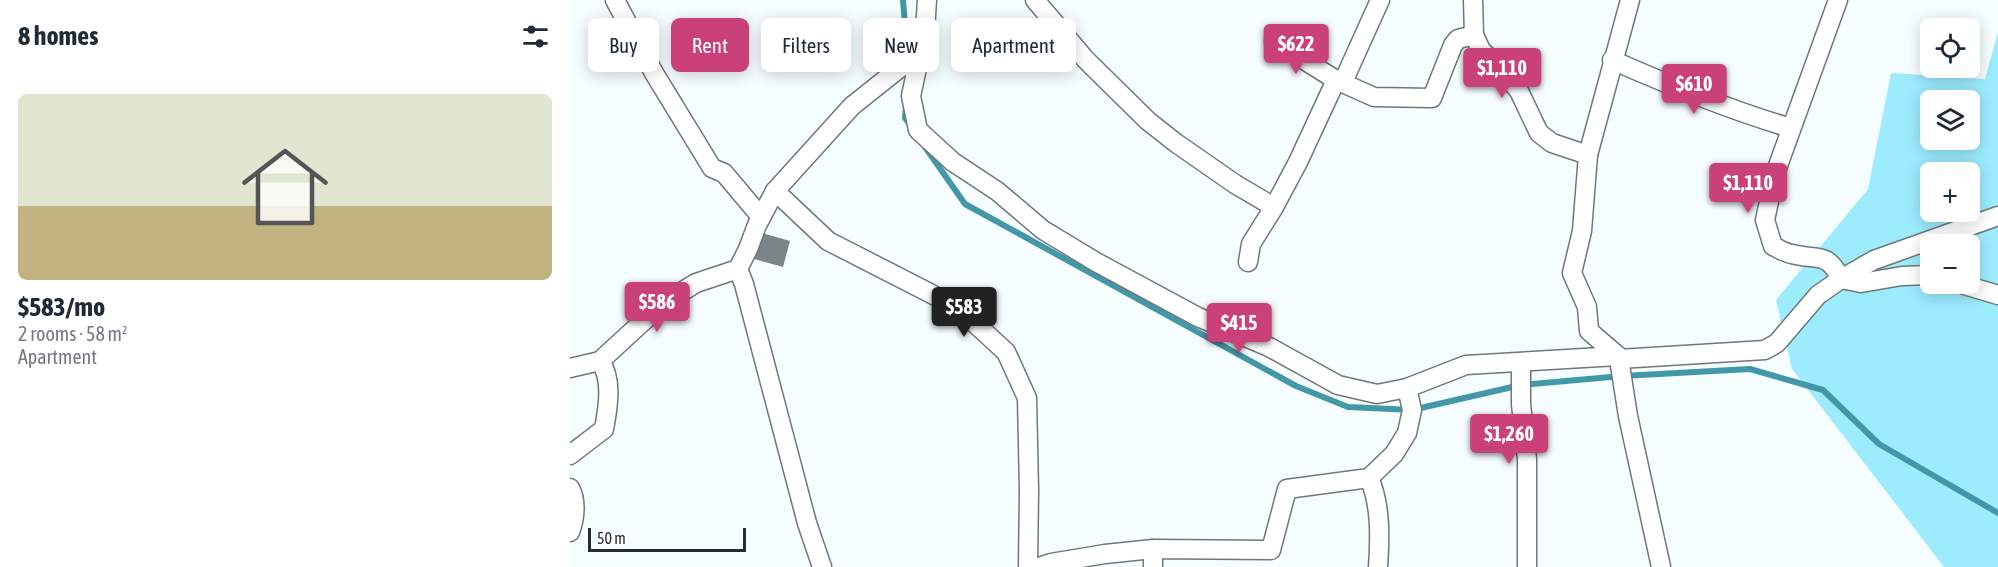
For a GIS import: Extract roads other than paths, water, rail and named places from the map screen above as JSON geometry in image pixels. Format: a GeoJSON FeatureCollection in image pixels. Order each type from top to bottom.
{"type":"FeatureCollection","features":[{"type":"Feature","properties":{"kind":"street"},"geometry":{"type":"LineString","coordinates":[[615,0],[654,73],[712,168],[724,173],[761,217]]}},
{"type":"Feature","properties":{"kind":"street"},"geometry":{"type":"LineString","coordinates":[[926,18],[927,0]]}},
{"type":"Feature","properties":{"kind":"street"},"geometry":{"type":"LineString","coordinates":[[1035,0],[1086,60],[1148,121],[1235,184],[1274,207]]}},
{"type":"Feature","properties":{"kind":"street"},"geometry":{"type":"LineString","coordinates":[[1248,262],[1251,243],[1274,207],[1380,0]]}},
{"type":"Feature","properties":{"kind":"street"},"geometry":{"type":"LineString","coordinates":[[1473,0],[1474,35],[1481,50],[1519,91],[1539,133],[1552,143],[1588,155]]}},
{"type":"Feature","properties":{"kind":"street"},"geometry":{"type":"LineString","coordinates":[[1630,0],[1588,155],[1582,231],[1572,273],[1587,307],[1589,331],[1618,357],[1628,416],[1661,567]]}},
{"type":"Feature","properties":{"kind":"street"},"geometry":{"type":"LineString","coordinates":[[1838,0],[1775,174],[1765,220],[1770,237],[1773,246],[1791,254],[1815,256],[1832,263],[1841,279],[1861,283],[1920,275]]}},
{"type":"Feature","properties":{"kind":"street"},"geometry":{"type":"LineString","coordinates":[[1274,41],[1340,81],[1374,97],[1432,98],[1453,45],[1458,39],[1474,35]]}},
{"type":"Feature","properties":{"kind":"street"},"geometry":{"type":"LineString","coordinates":[[1612,60],[1718,105],[1791,128]]}},
{"type":"Feature","properties":{"kind":"street"},"geometry":{"type":"LineString","coordinates":[[570,368],[600,361],[662,304],[696,283],[738,269],[775,191],[852,106],[895,72]]}},
{"type":"Feature","properties":{"kind":"street"},"geometry":{"type":"LineString","coordinates":[[916,72],[911,96],[918,130],[953,162],[997,191],[1042,230],[1096,262],[1198,316],[1269,347],[1338,385],[1377,394],[1407,388],[1466,365],[1765,350],[1777,343],[1818,295],[1874,260],[1998,216]]}},
{"type":"Feature","properties":{"kind":"street"},"geometry":{"type":"LineString","coordinates":[[775,191],[828,241],[957,307],[1006,352],[1027,398],[1028,567]]}},
{"type":"Feature","properties":{"kind":"street"},"geometry":{"type":"LineString","coordinates":[[738,269],[744,284],[807,523],[822,567]]}},
{"type":"Feature","properties":{"kind":"street"},"geometry":{"type":"LineString","coordinates":[[1980,290],[1998,296]]}},
{"type":"Feature","properties":{"kind":"street"},"geometry":{"type":"LineString","coordinates":[[570,455],[604,429],[608,385],[606,369],[600,361]]}},
{"type":"Feature","properties":{"kind":"street"},"geometry":{"type":"LineString","coordinates":[[1521,362],[1521,404],[1527,459],[1527,567]]}},
{"type":"Feature","properties":{"kind":"street"},"geometry":{"type":"LineString","coordinates":[[1039,567],[1106,554],[1153,558],[1271,550],[1287,489],[1369,478],[1394,454],[1407,433],[1412,410],[1407,388]]}},
{"type":"Feature","properties":{"kind":"street"},"geometry":{"type":"LineString","coordinates":[[1369,478],[1376,493],[1378,567]]}},
{"type":"Feature","properties":{"kind":"street"},"geometry":{"type":"LineString","coordinates":[[570,488],[574,495],[570,532]]}},
{"type":"Feature","properties":{"kind":"waterway"},"geometry":{"type":"LineString","coordinates":[[903,0],[904,18]]}},
{"type":"Feature","properties":{"kind":"waterway"},"geometry":{"type":"LineString","coordinates":[[906,105],[905,118],[911,126]]}},
{"type":"Feature","properties":{"kind":"waterway"},"geometry":{"type":"LineString","coordinates":[[925,147],[965,204],[1296,386],[1348,407],[1412,410],[1521,385],[1622,376],[1750,369],[1823,390],[1879,444],[1998,513]]}}]}
